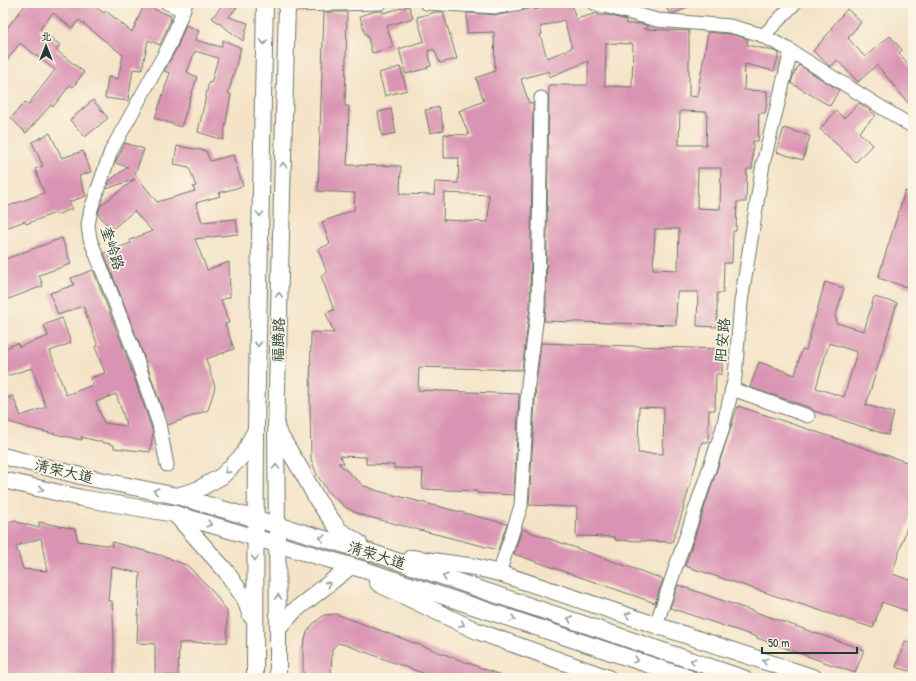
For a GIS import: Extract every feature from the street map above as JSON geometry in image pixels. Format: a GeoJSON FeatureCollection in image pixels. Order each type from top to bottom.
{"type":"FeatureCollection","features":[{"type":"Feature","properties":{"kind":"main road","name":"福腾路"},"geometry":{"type":"LineString","coordinates":[[255,678],[256,428],[265,3]]}},
{"type":"Feature","properties":{"kind":"main road","name":"福腾路"},"geometry":{"type":"LineString","coordinates":[[278,678],[276,429],[287,4]]}},
{"type":"Feature","properties":{"kind":"main road"},"geometry":{"type":"LineString","coordinates":[[177,496],[197,490],[222,476],[244,454],[256,428]]}},
{"type":"Feature","properties":{"kind":"main road"},"geometry":{"type":"LineString","coordinates":[[276,429],[318,501],[339,530],[373,553],[475,567],[499,573],[815,678]]}},
{"type":"Feature","properties":{"kind":"main road","name":"清荣大道"},"geometry":{"type":"LineString","coordinates":[[3,456],[177,496],[373,553],[743,678]]}},
{"type":"Feature","properties":{"kind":"main road","name":"清荣大道"},"geometry":{"type":"LineString","coordinates":[[3,480],[81,498],[175,514],[368,571],[689,678]]}},
{"type":"Feature","properties":{"kind":"main road"},"geometry":{"type":"LineString","coordinates":[[175,514],[225,570],[245,599],[255,627]]}},
{"type":"Feature","properties":{"kind":"main road"},"geometry":{"type":"LineString","coordinates":[[278,629],[294,611],[351,566]]}},
{"type":"Feature","properties":{"kind":"main road"},"geometry":{"type":"LineString","coordinates":[[368,571],[379,584],[477,631],[608,678]]}},
{"type":"Feature","properties":{"kind":"street"},"geometry":{"type":"LineString","coordinates":[[167,3],[184,6]]}},
{"type":"Feature","properties":{"kind":"street"},"geometry":{"type":"LineString","coordinates":[[287,4],[380,3]]}},
{"type":"Feature","properties":{"kind":"street"},"geometry":{"type":"LineString","coordinates":[[426,3],[498,7],[520,3]]}},
{"type":"Feature","properties":{"kind":"street"},"geometry":{"type":"LineString","coordinates":[[594,3],[657,20],[730,26],[763,36],[791,51],[913,127]]}},
{"type":"Feature","properties":{"kind":"street"},"geometry":{"type":"LineString","coordinates":[[763,36],[795,3]]}},
{"type":"Feature","properties":{"kind":"street","name":"奎岭路"},"geometry":{"type":"LineString","coordinates":[[167,465],[159,424],[132,346],[90,239],[88,225],[91,209],[110,151],[170,44],[184,6]]}},
{"type":"Feature","properties":{"kind":"street","name":"阳安路"},"geometry":{"type":"LineString","coordinates":[[656,625],[722,431],[735,377],[741,302],[763,164],[791,51]]}},
{"type":"Feature","properties":{"kind":"street"},"geometry":{"type":"LineString","coordinates":[[499,573],[521,506],[528,384],[538,307],[541,98]]}},
{"type":"Feature","properties":{"kind":"street"},"geometry":{"type":"LineString","coordinates":[[732,389],[808,416]]}},
{"type":"Feature","properties":{"kind":"building"},"geometry":{"type":"Polygon","coordinates":[[[27,3],[90,3],[104,13],[106,11],[132,32],[144,5],[171,16],[171,19],[160,45],[148,40],[142,70],[133,69],[128,101],[105,98],[108,77],[118,79],[123,55],[79,20],[72,28],[53,13],[40,29],[60,45],[56,50],[84,72],[73,87],[70,85],[53,107],[51,105],[26,133],[11,118],[25,102],[28,105],[55,70],[20,43],[3,66],[3,33],[27,3]]]}},
{"type":"Feature","properties":{"kind":"building"},"geometry":{"type":"Polygon","coordinates":[[[224,3],[231,3],[237,7],[229,17],[248,23],[243,41],[212,18],[224,3]]]}},
{"type":"Feature","properties":{"kind":"building"},"geometry":{"type":"Polygon","coordinates":[[[562,3],[571,3],[576,19],[598,13],[598,15],[608,15],[626,20],[626,24],[642,24],[649,26],[643,29],[689,31],[689,96],[697,97],[708,32],[731,34],[748,39],[747,45],[779,53],[774,71],[745,64],[744,90],[767,91],[767,103],[765,113],[759,113],[758,141],[753,141],[752,169],[747,169],[746,202],[737,202],[736,231],[733,231],[732,263],[724,263],[723,293],[717,293],[717,327],[697,326],[698,292],[677,292],[676,325],[544,321],[546,307],[549,85],[588,85],[588,61],[549,77],[549,71],[521,79],[529,103],[533,103],[530,306],[522,370],[419,367],[418,390],[519,394],[514,495],[477,493],[477,491],[422,489],[423,469],[394,468],[394,465],[366,464],[366,457],[340,456],[344,463],[338,463],[365,487],[507,524],[498,550],[361,515],[345,507],[329,493],[317,475],[311,459],[311,332],[334,333],[326,313],[334,310],[321,276],[327,273],[318,249],[330,244],[322,222],[354,210],[355,193],[318,191],[324,12],[347,12],[345,106],[349,106],[347,165],[401,166],[400,194],[434,195],[435,182],[458,183],[459,158],[444,158],[444,134],[469,135],[459,111],[484,101],[476,78],[495,71],[494,32],[467,33],[467,13],[499,15],[535,7],[535,10],[562,3]],[[564,20],[540,27],[542,34],[540,35],[547,58],[572,48],[564,20]],[[606,43],[605,86],[632,87],[633,44],[606,43]],[[680,111],[679,145],[706,145],[707,112],[680,111]],[[698,168],[697,208],[720,209],[721,168],[698,168]],[[444,193],[443,220],[488,222],[489,195],[444,193]],[[655,229],[653,269],[678,270],[679,229],[655,229]]]}},
{"type":"Feature","properties":{"kind":"building"},"geometry":{"type":"Polygon","coordinates":[[[664,3],[696,3],[675,13],[669,13],[664,3]]]}},
{"type":"Feature","properties":{"kind":"building"},"geometry":{"type":"Polygon","coordinates":[[[409,6],[413,18],[387,26],[393,47],[372,53],[360,16],[376,11],[382,11],[383,13],[409,6]]]}},
{"type":"Feature","properties":{"kind":"building"},"geometry":{"type":"Polygon","coordinates":[[[847,9],[861,22],[848,38],[865,57],[890,36],[902,50],[899,53],[913,70],[913,109],[877,65],[858,82],[837,60],[831,67],[813,51],[847,9]]]}},
{"type":"Feature","properties":{"kind":"building"},"geometry":{"type":"Polygon","coordinates":[[[436,12],[443,12],[457,59],[440,63],[434,49],[428,51],[431,66],[406,74],[399,49],[424,41],[417,17],[436,12]]]}},
{"type":"Feature","properties":{"kind":"building"},"geometry":{"type":"Polygon","coordinates":[[[186,25],[199,31],[195,40],[221,47],[223,40],[241,48],[228,94],[231,94],[223,140],[198,132],[209,82],[211,83],[218,58],[195,51],[187,72],[197,77],[181,127],[155,118],[170,73],[164,71],[177,48],[186,25]]]}},
{"type":"Feature","properties":{"kind":"building"},"geometry":{"type":"Polygon","coordinates":[[[799,65],[839,90],[830,106],[791,83],[799,65]]]}},
{"type":"Feature","properties":{"kind":"building"},"geometry":{"type":"Polygon","coordinates":[[[400,67],[407,90],[385,96],[379,73],[400,67]]]}},
{"type":"Feature","properties":{"kind":"building"},"geometry":{"type":"Polygon","coordinates":[[[93,100],[108,118],[85,137],[70,120],[93,100]]]}},
{"type":"Feature","properties":{"kind":"building"},"geometry":{"type":"Polygon","coordinates":[[[859,103],[876,115],[859,132],[872,145],[856,162],[820,129],[836,111],[844,118],[859,103]]]}},
{"type":"Feature","properties":{"kind":"building"},"geometry":{"type":"Polygon","coordinates":[[[439,107],[444,130],[430,133],[425,110],[439,107]]]}},
{"type":"Feature","properties":{"kind":"building"},"geometry":{"type":"Polygon","coordinates":[[[391,109],[396,133],[382,136],[378,112],[391,109]]]}},
{"type":"Feature","properties":{"kind":"building"},"geometry":{"type":"Polygon","coordinates":[[[784,128],[810,136],[803,160],[776,152],[784,128]]]}},
{"type":"Feature","properties":{"kind":"building"},"geometry":{"type":"Polygon","coordinates":[[[50,133],[62,158],[83,151],[91,172],[79,176],[86,196],[69,202],[72,209],[56,215],[55,213],[26,224],[25,221],[3,229],[3,208],[44,193],[35,169],[43,166],[32,142],[50,133]]]}},
{"type":"Feature","properties":{"kind":"building"},"geometry":{"type":"Polygon","coordinates":[[[125,143],[144,149],[135,174],[157,202],[195,191],[193,187],[196,186],[189,167],[174,164],[177,146],[206,151],[210,161],[233,155],[243,186],[219,193],[220,196],[196,203],[202,222],[236,219],[238,234],[195,239],[207,270],[229,262],[230,297],[221,300],[229,323],[225,324],[234,349],[206,359],[215,387],[208,410],[168,425],[139,343],[104,253],[131,243],[130,240],[152,231],[134,211],[111,230],[98,214],[100,206],[135,179],[106,189],[110,180],[128,167],[115,163],[125,143]]]}},
{"type":"Feature","properties":{"kind":"building"},"geometry":{"type":"Polygon","coordinates":[[[905,191],[913,194],[913,289],[878,278],[905,191]]]}},
{"type":"Feature","properties":{"kind":"building"},"geometry":{"type":"Polygon","coordinates":[[[62,238],[71,264],[39,275],[43,286],[3,301],[3,260],[62,238]]]}},
{"type":"Feature","properties":{"kind":"building"},"geometry":{"type":"Polygon","coordinates":[[[93,270],[124,349],[151,426],[153,433],[150,452],[114,448],[114,445],[81,437],[82,440],[28,428],[3,420],[3,400],[13,396],[21,416],[46,407],[32,368],[3,377],[3,349],[18,343],[19,347],[48,336],[44,325],[62,318],[71,343],[50,351],[66,395],[93,385],[90,378],[105,373],[95,347],[98,346],[83,306],[58,315],[50,293],[74,285],[71,278],[93,270]],[[116,394],[96,402],[104,423],[127,426],[116,394]]]}},
{"type":"Feature","properties":{"kind":"building"},"geometry":{"type":"Polygon","coordinates":[[[825,282],[844,288],[835,318],[837,319],[836,323],[864,331],[874,297],[897,303],[866,405],[894,413],[888,435],[814,411],[811,408],[750,387],[759,362],[795,375],[802,349],[806,350],[825,282]],[[829,343],[816,388],[844,397],[857,352],[829,343]]]}},
{"type":"Feature","properties":{"kind":"building"},"geometry":{"type":"Polygon","coordinates":[[[541,343],[722,349],[722,374],[716,374],[715,410],[709,410],[708,442],[702,442],[681,517],[672,542],[615,540],[615,537],[576,536],[577,507],[529,505],[536,385],[541,343]],[[639,407],[638,453],[663,454],[664,408],[639,407]]]}},
{"type":"Feature","properties":{"kind":"building"},"geometry":{"type":"Polygon","coordinates":[[[738,406],[913,464],[913,509],[892,574],[913,581],[913,613],[882,602],[873,628],[685,566],[738,406]]]}},
{"type":"Feature","properties":{"kind":"building"},"geometry":{"type":"Polygon","coordinates":[[[16,520],[17,522],[39,528],[39,522],[75,529],[78,541],[112,546],[112,542],[170,558],[187,565],[211,589],[227,611],[227,642],[179,643],[178,676],[155,675],[155,644],[137,643],[140,573],[111,567],[108,601],[112,601],[114,678],[3,678],[3,523],[16,520]],[[41,538],[16,546],[23,569],[47,571],[41,538]]]}},
{"type":"Feature","properties":{"kind":"building"},"geometry":{"type":"Polygon","coordinates":[[[522,529],[663,579],[655,603],[514,554],[522,529]]]}},
{"type":"Feature","properties":{"kind":"building"},"geometry":{"type":"Polygon","coordinates":[[[678,585],[864,650],[855,673],[757,637],[670,608],[678,585]]]}},
{"type":"Feature","properties":{"kind":"building"},"geometry":{"type":"Polygon","coordinates":[[[336,614],[506,678],[436,678],[338,643],[332,649],[331,678],[303,678],[303,647],[307,632],[313,624],[324,615],[336,614]]]}},
{"type":"Feature","properties":{"kind":"building"},"geometry":{"type":"Polygon","coordinates":[[[905,641],[913,643],[913,672],[896,667],[905,641]]]}}]}
